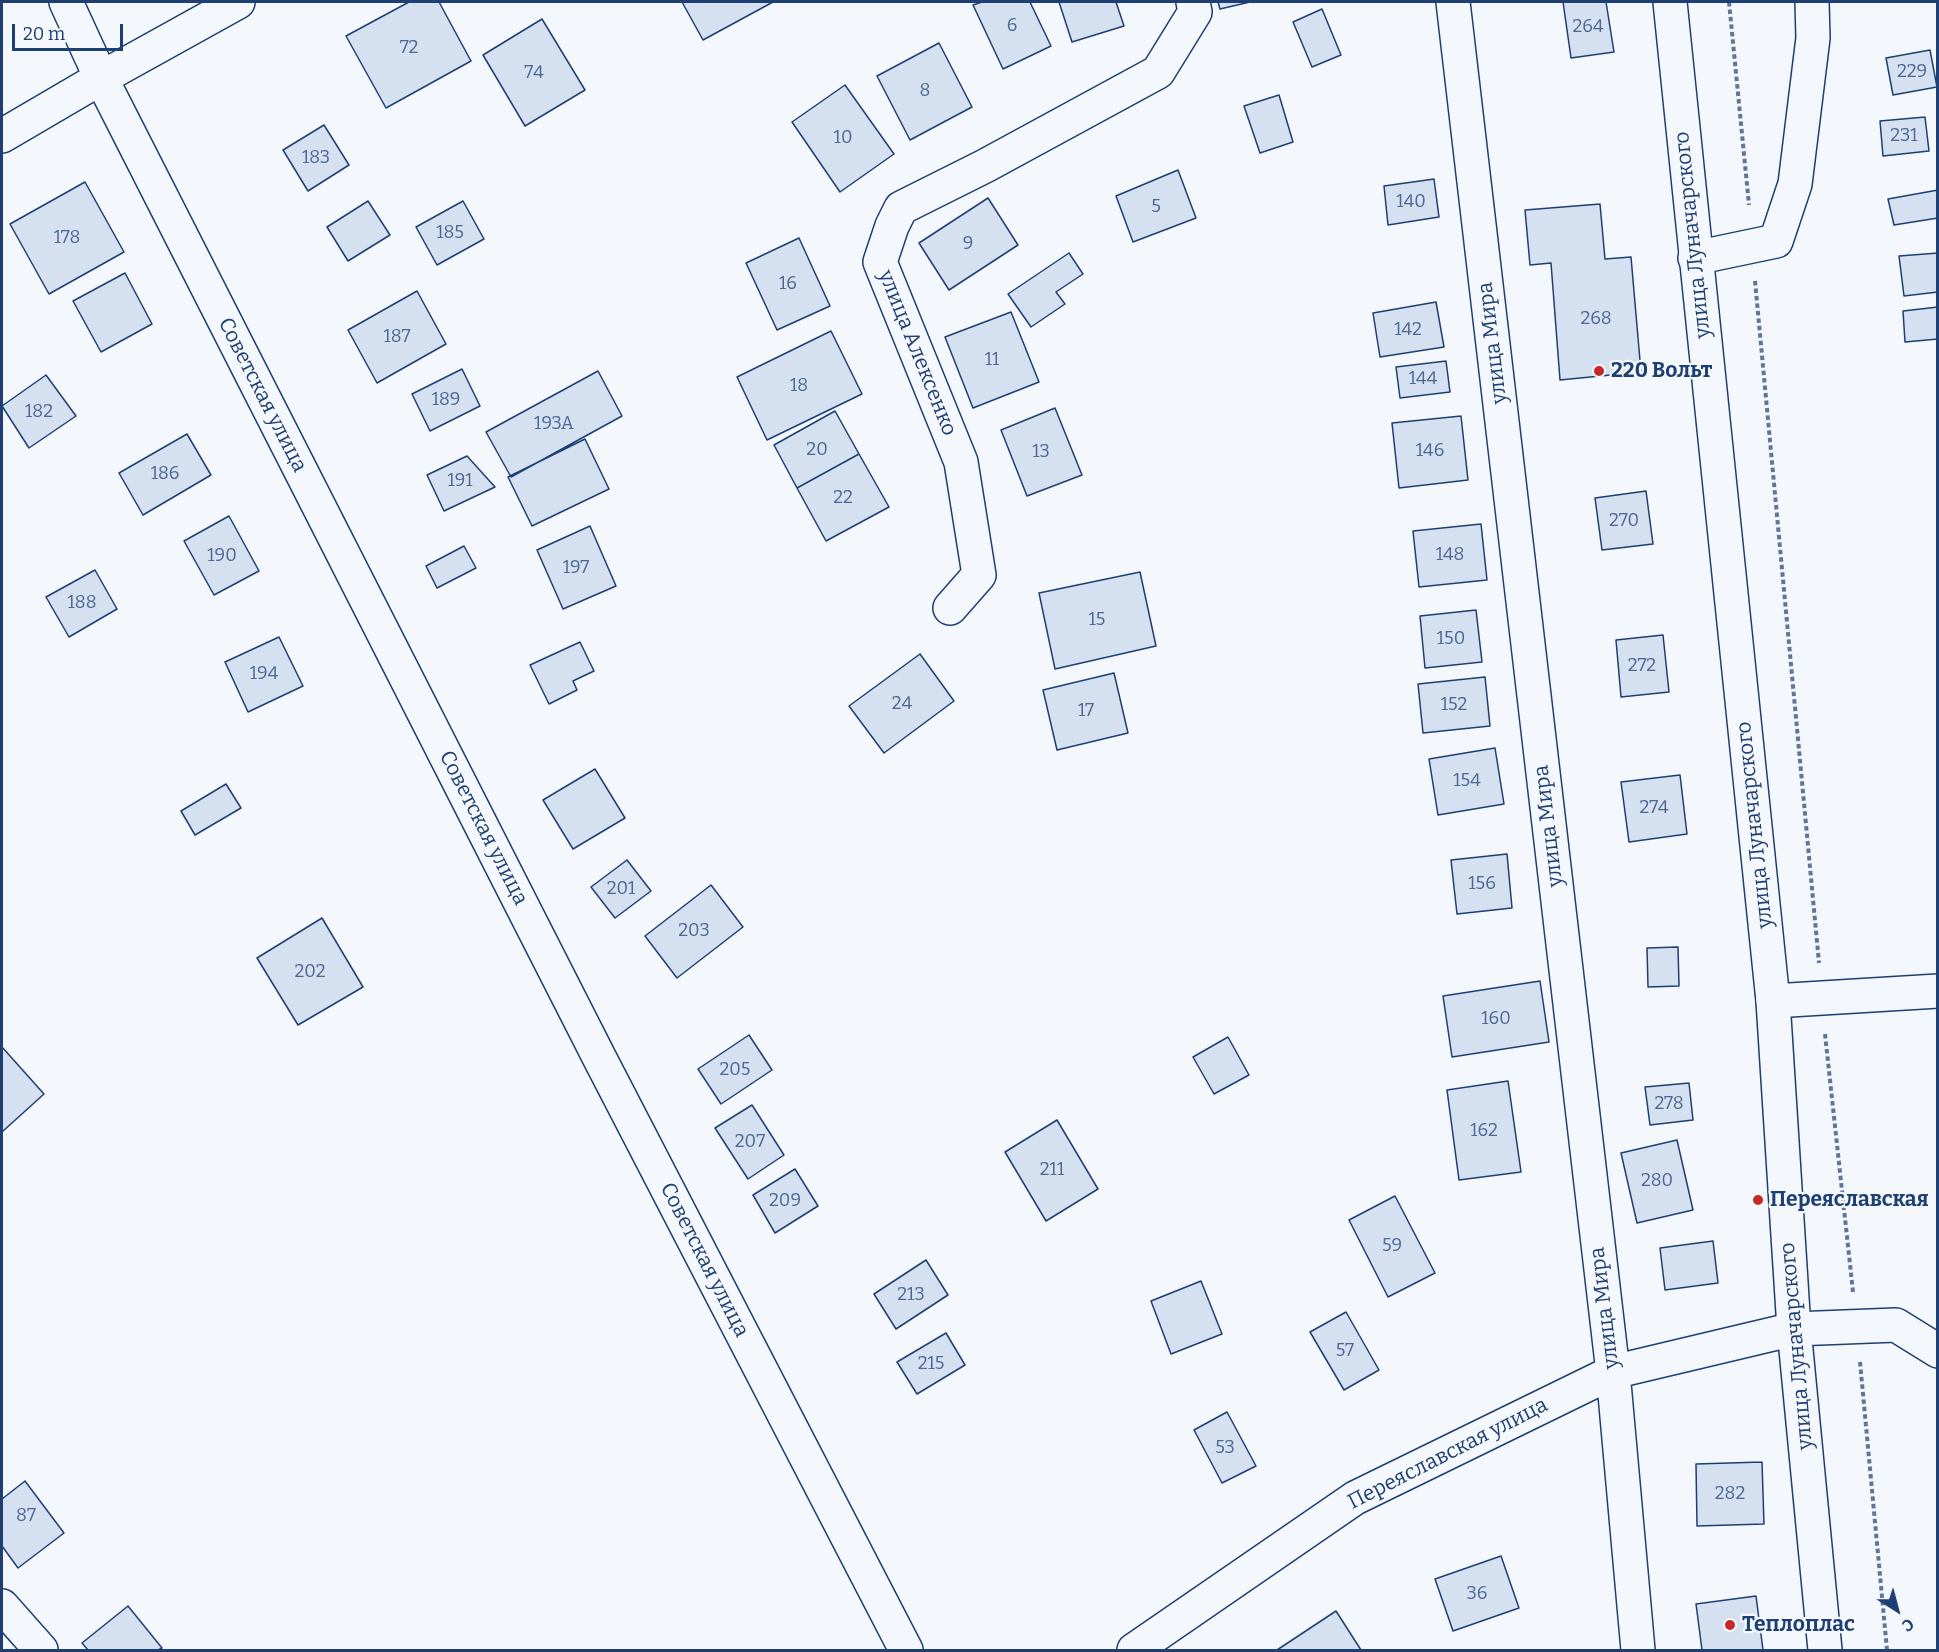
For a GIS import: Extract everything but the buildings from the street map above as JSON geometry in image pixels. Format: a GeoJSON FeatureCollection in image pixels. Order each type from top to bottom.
{"type":"FeatureCollection","features":[{"type":"Feature","properties":{"kind":"street","name":"Советская улица"},"geometry":{"type":"LineString","coordinates":[[66,2],[101,78],[599,1057],[906,1650]]}},
{"type":"Feature","properties":{"kind":"street"},"geometry":{"type":"LineString","coordinates":[[2,136],[238,2]]}},
{"type":"Feature","properties":{"kind":"street","name":"улица Алексенко"},"geometry":{"type":"LineString","coordinates":[[950,608],[979,574],[961,462],[880,262],[892,226],[901,208],[986,166],[1158,72],[1196,12],[1193,2]]}},
{"type":"Feature","properties":{"kind":"street","name":"улица Мира"},"geometry":{"type":"LineString","coordinates":[[1453,2],[1613,1372],[1638,1650]]}},
{"type":"Feature","properties":{"kind":"street","name":"улица Луначарского"},"geometry":{"type":"LineString","coordinates":[[1670,2],[1773,1001],[1794,1329],[1825,1650]]}},
{"type":"Feature","properties":{"kind":"street"},"geometry":{"type":"LineString","coordinates":[[1695,258],[1776,241],[1795,184],[1813,38],[1812,2]]}},
{"type":"Feature","properties":{"kind":"street"},"geometry":{"type":"LineString","coordinates":[[1773,1001],[1938,991]]}},
{"type":"Feature","properties":{"kind":"street","name":"Переяславская улица"},"geometry":{"type":"LineString","coordinates":[[1134,1650],[1355,1498],[1613,1372],[1794,1329],[1896,1325],[1938,1351]]}},
{"type":"Feature","properties":{"kind":"street"},"geometry":{"type":"LineString","coordinates":[[2,1606],[41,1650]]}},
{"type":"Feature","properties":{"kind":"path"},"geometry":{"type":"LineString","coordinates":[[1729,2],[1824,998],[1825,1031],[1862,1381],[1887,1650]]}},
{"type":"Feature","properties":{"kind":"place","name":"220 Вольт"},"geometry":{"type":"Point","coordinates":[1599,371]}},
{"type":"Feature","properties":{"kind":"place","name":"Переяславская"},"geometry":{"type":"Point","coordinates":[1758,1200]}},
{"type":"Feature","properties":{"kind":"place","name":"Теплоплас"},"geometry":{"type":"Point","coordinates":[1730,1625]}}]}
